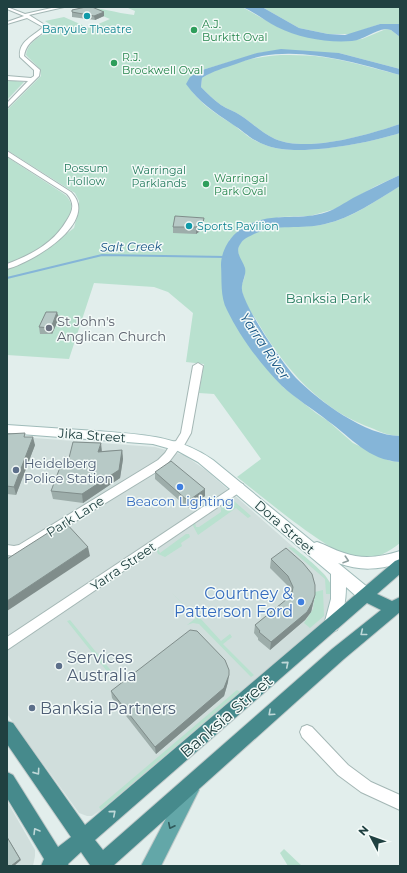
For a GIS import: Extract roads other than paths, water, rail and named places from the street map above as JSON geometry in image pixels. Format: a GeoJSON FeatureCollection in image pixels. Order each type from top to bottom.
{"type":"FeatureCollection","features":[{"type":"Feature","properties":{"kind":"highway","name":"Banksia Street"},"geometry":{"type":"LineString","coordinates":[[55,865],[83,838],[400,565]]}},
{"type":"Feature","properties":{"kind":"highway","name":"Dora Street"},"geometry":{"type":"LineString","coordinates":[[366,595],[398,607]]}},
{"type":"Feature","properties":{"kind":"highway","name":"Banksia Street"},"geometry":{"type":"LineString","coordinates":[[101,865],[338,654],[398,607]]}},
{"type":"Feature","properties":{"kind":"highway"},"geometry":{"type":"LineString","coordinates":[[7,729],[101,865]]}},
{"type":"Feature","properties":{"kind":"highway"},"geometry":{"type":"LineString","coordinates":[[7,781],[55,865]]}},
{"type":"Feature","properties":{"kind":"main road","name":"Jika Street"},"geometry":{"type":"LineString","coordinates":[[7,429],[144,439],[177,446]]}},
{"type":"Feature","properties":{"kind":"main road","name":"Dora Street"},"geometry":{"type":"LineString","coordinates":[[177,446],[205,459],[366,595]]}},
{"type":"Feature","properties":{"kind":"main road"},"geometry":{"type":"LineString","coordinates":[[298,538],[340,559],[361,564],[383,563],[400,557]]}},
{"type":"Feature","properties":{"kind":"main road"},"geometry":{"type":"LineString","coordinates":[[332,625],[340,590],[338,572]]}},
{"type":"Feature","properties":{"kind":"main road"},"geometry":{"type":"LineString","coordinates":[[151,866],[196,780]]}},
{"type":"Feature","properties":{"kind":"street"},"geometry":{"type":"LineString","coordinates":[[46,7],[52,9]]}},
{"type":"Feature","properties":{"kind":"street"},"geometry":{"type":"LineString","coordinates":[[7,23],[26,16],[62,7]]}},
{"type":"Feature","properties":{"kind":"street"},"geometry":{"type":"LineString","coordinates":[[7,8],[46,27],[30,39],[23,48],[22,56],[37,70],[36,76],[7,106]]}},
{"type":"Feature","properties":{"kind":"street"},"geometry":{"type":"LineString","coordinates":[[7,78],[32,80]]}},
{"type":"Feature","properties":{"kind":"street"},"geometry":{"type":"LineString","coordinates":[[7,153],[69,194],[74,199],[76,207],[68,225],[55,241],[29,258],[7,267]]}},
{"type":"Feature","properties":{"kind":"street","name":"Park Lane"},"geometry":{"type":"LineString","coordinates":[[7,550],[14,551],[23,548],[162,463],[184,439],[198,366]]}},
{"type":"Feature","properties":{"kind":"street","name":"Yarra Street"},"geometry":{"type":"LineString","coordinates":[[7,644],[239,487]]}},
{"type":"Feature","properties":{"kind":"street"},"geometry":{"type":"LineString","coordinates":[[307,732],[343,770],[366,787],[400,803]]}},
{"type":"Feature","properties":{"kind":"water"},"geometry":{"type":"Polygon","coordinates":[[[242,7],[262,7],[299,28],[328,34],[345,35],[380,24],[400,24],[400,37],[391,30],[386,29],[352,41],[313,39],[286,31],[242,7]]]}},
{"type":"Feature","properties":{"kind":"water"},"geometry":{"type":"Polygon","coordinates":[[[281,49],[339,53],[400,69],[400,75],[332,58],[314,55],[279,54],[262,56],[214,72],[202,78],[201,87],[221,105],[240,115],[266,134],[275,139],[288,143],[304,144],[338,141],[400,124],[400,133],[371,141],[334,147],[297,150],[281,149],[262,144],[253,139],[213,111],[196,96],[186,84],[190,77],[199,71],[257,53],[281,49]]]}},
{"type":"Feature","properties":{"kind":"water","name":"Yarra River"},"geometry":{"type":"Polygon","coordinates":[[[400,175],[400,186],[345,218],[316,226],[280,228],[263,231],[244,240],[239,246],[238,252],[245,268],[242,290],[252,314],[266,338],[296,378],[317,397],[358,424],[387,434],[400,436],[400,462],[369,453],[293,395],[274,378],[245,340],[227,310],[222,294],[221,261],[227,244],[236,233],[247,225],[269,218],[315,215],[327,212],[400,175]]]}},
{"type":"Feature","properties":{"kind":"waterway","name":"Salt Creek"},"geometry":{"type":"LineString","coordinates":[[7,278],[102,255],[226,257]]}},
{"type":"Feature","properties":{"kind":"place","name":"Banyule Theatre"},"geometry":{"type":"Point","coordinates":[87,16]}},
{"type":"Feature","properties":{"kind":"place","name":"A.J. Burkitt Oval"},"geometry":{"type":"Point","coordinates":[194,30]}},
{"type":"Feature","properties":{"kind":"place","name":"R.J. Brockwell Oval"},"geometry":{"type":"Point","coordinates":[114,63]}},
{"type":"Feature","properties":{"kind":"place","name":"Warringal Park Oval"},"geometry":{"type":"Point","coordinates":[206,184]}},
{"type":"Feature","properties":{"kind":"place","name":"Sports Pavilion"},"geometry":{"type":"Point","coordinates":[189,226]}},
{"type":"Feature","properties":{"kind":"place","name":"St John's Anglican Church"},"geometry":{"type":"Point","coordinates":[49,328]}},
{"type":"Feature","properties":{"kind":"place","name":"Heidelberg Police Station"},"geometry":{"type":"Point","coordinates":[16,470]}},
{"type":"Feature","properties":{"kind":"place","name":"Beacon Lighting"},"geometry":{"type":"Point","coordinates":[180,487]}},
{"type":"Feature","properties":{"kind":"place","name":"Courtney & Patterson Ford"},"geometry":{"type":"Point","coordinates":[301,602]}},
{"type":"Feature","properties":{"kind":"place","name":"Services Australia"},"geometry":{"type":"Point","coordinates":[59,666]}},
{"type":"Feature","properties":{"kind":"place","name":"Banksia Partners"},"geometry":{"type":"Point","coordinates":[32,708]}},
{"type":"Feature","properties":{"kind":"park label","name":"Possum Hollow"},"geometry":{"type":"Point","coordinates":[86,174]}},
{"type":"Feature","properties":{"kind":"park label","name":"Warringal Parklands"},"geometry":{"type":"Point","coordinates":[159,176]}},
{"type":"Feature","properties":{"kind":"park label","name":"Banksia Park"},"geometry":{"type":"Point","coordinates":[328,298]}}]}
